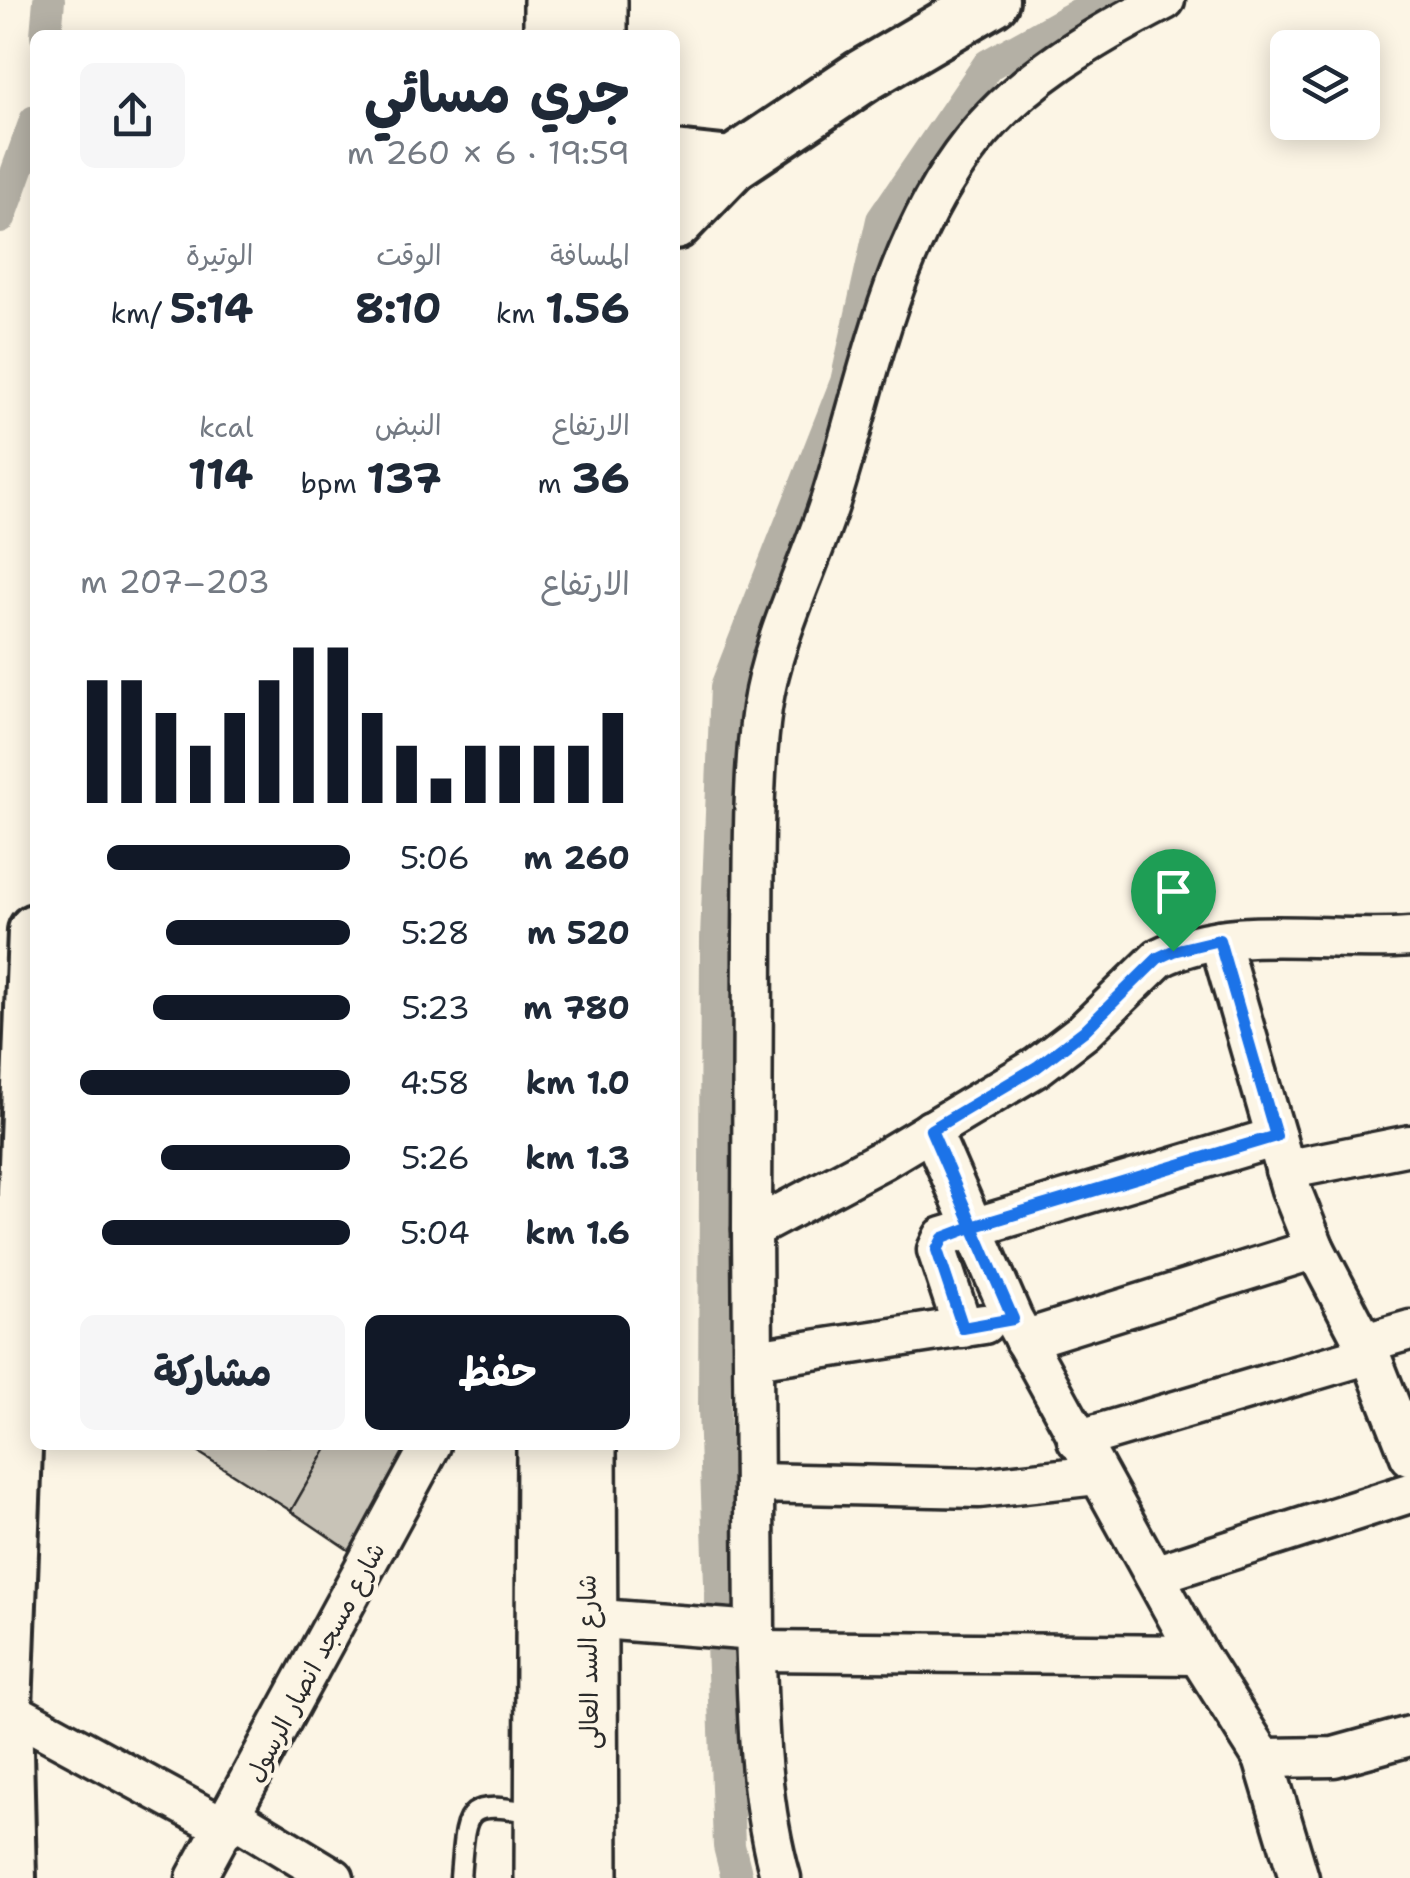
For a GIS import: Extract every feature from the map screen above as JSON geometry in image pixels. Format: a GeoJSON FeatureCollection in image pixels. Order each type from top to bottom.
{"type":"FeatureCollection","features":[{"type":"Feature","properties":{"kind":"main road"},"geometry":{"type":"LineString","coordinates":[[552,0],[552,30]]}},
{"type":"Feature","properties":{"kind":"main road"},"geometry":{"type":"LineString","coordinates":[[599,30],[600,0]]}},
{"type":"Feature","properties":{"kind":"main road","name":"شارع السد العالى"},"geometry":{"type":"LineString","coordinates":[[545,1450],[562,1856]]}},
{"type":"Feature","properties":{"kind":"main road","name":"شارع السد العالى"},"geometry":{"type":"LineString","coordinates":[[562,1856],[587,1618],[588,1450]]}},
{"type":"Feature","properties":{"kind":"street"},"geometry":{"type":"LineString","coordinates":[[680,218],[732,164],[864,76],[992,0]]}},
{"type":"Feature","properties":{"kind":"street"},"geometry":{"type":"LineString","coordinates":[[781,1878],[771,1843],[749,1638],[755,1483],[754,826],[762,705],[892,299],[943,184],[973,140],[1044,73],[1104,31],[1164,0]]}},
{"type":"Feature","properties":{"kind":"street"},"geometry":{"type":"LineString","coordinates":[[680,159],[732,164]]}},
{"type":"Feature","properties":{"kind":"street"},"geometry":{"type":"LineString","coordinates":[[752,1229],[1037,1067],[1084,1031],[1158,958],[1193,944],[1219,940],[1410,937]]}},
{"type":"Feature","properties":{"kind":"street"},"geometry":{"type":"LineString","coordinates":[[1219,940],[1281,1153],[1314,1249],[1367,1349],[1410,1456]]}},
{"type":"Feature","properties":{"kind":"street"},"geometry":{"type":"LineString","coordinates":[[9,1878],[4,1782],[4,1628],[30,1036]]}},
{"type":"Feature","properties":{"kind":"street"},"geometry":{"type":"LineString","coordinates":[[931,1130],[1018,1330],[1198,1655],[1262,1758],[1299,1878]]}},
{"type":"Feature","properties":{"kind":"street"},"geometry":{"type":"LineString","coordinates":[[963,1328],[937,1250],[943,1238],[972,1227],[1281,1153],[1410,1145]]}},
{"type":"Feature","properties":{"kind":"street"},"geometry":{"type":"LineString","coordinates":[[754,1360],[963,1328],[1018,1330],[1314,1249]]}},
{"type":"Feature","properties":{"kind":"street"},"geometry":{"type":"LineString","coordinates":[[1077,1440],[1367,1349],[1410,1330]]}},
{"type":"Feature","properties":{"kind":"street","name":"شارع مسجد انصار الرسول"},"geometry":{"type":"LineString","coordinates":[[196,1878],[428,1450]]}},
{"type":"Feature","properties":{"kind":"street"},"geometry":{"type":"LineString","coordinates":[[755,1483],[874,1490],[979,1488],[1098,1475]]}},
{"type":"Feature","properties":{"kind":"street"},"geometry":{"type":"LineString","coordinates":[[1154,1575],[1410,1493]]}},
{"type":"Feature","properties":{"kind":"street"},"geometry":{"type":"LineString","coordinates":[[587,1618],[749,1638],[1198,1655]]}},
{"type":"Feature","properties":{"kind":"street"},"geometry":{"type":"LineString","coordinates":[[5,1708],[334,1878]]}},
{"type":"Feature","properties":{"kind":"street"},"geometry":{"type":"LineString","coordinates":[[1262,1758],[1334,1756],[1410,1736]]}},
{"type":"Feature","properties":{"kind":"lane"},"geometry":{"type":"LineString","coordinates":[[460,1878],[464,1821],[490,1806],[562,1856]]}},
{"type":"Feature","properties":{"kind":"building"},"geometry":{"type":"Polygon","coordinates":[[[205,1450],[326,1450],[291,1511],[198,1452],[205,1450]]]}},
{"type":"Feature","properties":{"kind":"building"},"geometry":{"type":"Polygon","coordinates":[[[326,1450],[410,1450],[350,1551],[291,1511],[326,1450]]]}},
{"type":"Feature","properties":{"kind":"waterway"},"geometry":{"type":"LineString","coordinates":[[46,30],[49,0]]}},
{"type":"Feature","properties":{"kind":"waterway"},"geometry":{"type":"LineString","coordinates":[[737,1878],[729,1846],[714,1409],[716,939],[726,687],[846,382],[882,220],[988,65],[1104,0]]}},
{"type":"Feature","properties":{"kind":"waterway"},"geometry":{"type":"LineString","coordinates":[[0,218],[30,135]]}},
{"type":"Feature","properties":{"kind":"route"},"geometry":{"type":"LineString","coordinates":[[1173,951],[1158,958],[1084,1031],[1037,1067],[931,1130],[972,1227],[1013,1319],[963,1328],[937,1250],[943,1238],[972,1227],[1276,1136],[1264,1083],[1219,940],[1173,951]]}}]}
